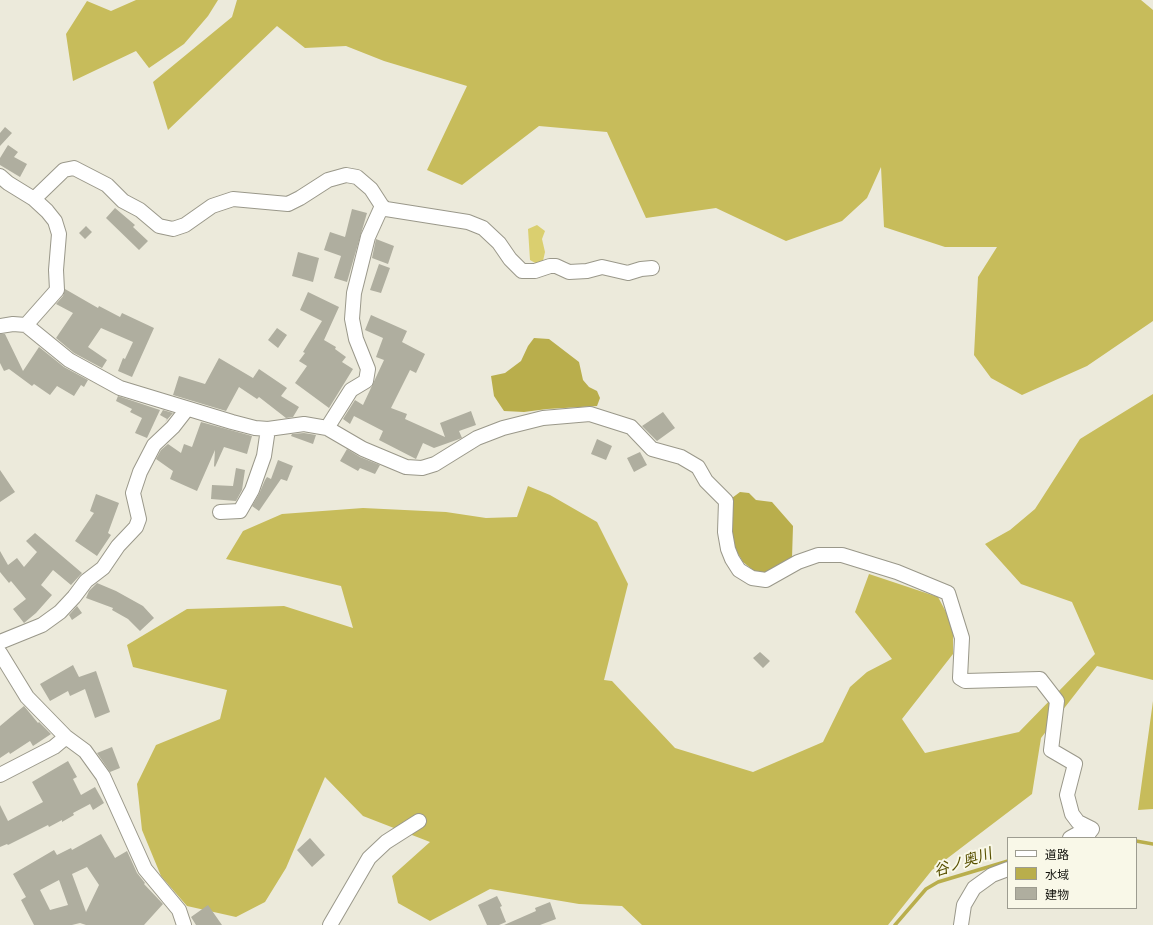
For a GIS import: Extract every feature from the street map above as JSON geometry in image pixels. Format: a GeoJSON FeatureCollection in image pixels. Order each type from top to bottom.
{"type":"FeatureCollection","features":[{"type":"Feature","properties":{"kind":"street"},"geometry":{"type":"LineString","coordinates":[[34,199],[64,170],[74,168],[107,185],[123,201],[140,210],[159,226],[173,229],[186,225],[212,206],[233,199],[288,204],[328,180],[346,175],[357,177],[371,190],[382,206],[386,209],[468,222],[483,228],[499,243],[522,271],[535,271],[550,266],[556,266],[569,272],[581,272],[602,267],[628,273],[641,269],[652,268]]}},
{"type":"Feature","properties":{"kind":"street"},"geometry":{"type":"LineString","coordinates":[[0,176],[8,184],[34,199],[47,211],[54,221],[59,234],[56,270],[57,290],[26,325]]}},
{"type":"Feature","properties":{"kind":"street"},"geometry":{"type":"LineString","coordinates":[[327,428],[351,390],[366,380],[368,369],[356,340],[352,319],[354,294],[368,237],[382,206]]}},
{"type":"Feature","properties":{"kind":"street"},"geometry":{"type":"LineString","coordinates":[[0,326],[13,324],[26,325],[69,360],[120,388],[232,422],[268,429],[304,424],[327,428],[363,450],[406,467],[422,468],[436,464],[477,438],[502,428],[543,418],[590,414],[630,427],[652,449],[681,457],[698,467],[706,481],[726,500],[725,532],[728,548],[732,559],[739,570],[752,578],[766,580],[798,562],[818,554],[842,555],[896,572],[948,593],[962,638],[960,678],[965,681],[1040,679],[1058,701],[1051,750],[1075,764],[1067,794],[1072,814],[1078,822],[1092,829],[1089,833],[1079,833],[1072,837]]}},
{"type":"Feature","properties":{"kind":"street"},"geometry":{"type":"LineString","coordinates":[[0,642],[42,625],[60,612],[86,581],[103,568],[118,546],[136,527],[139,518],[133,493],[140,472],[154,445],[173,427],[187,409]]}},
{"type":"Feature","properties":{"kind":"street"},"geometry":{"type":"LineString","coordinates":[[220,512],[240,511],[252,490],[264,456],[268,429]]}},
{"type":"Feature","properties":{"kind":"street"},"geometry":{"type":"LineString","coordinates":[[0,653],[27,697],[66,737],[85,751],[103,776],[145,869],[179,910],[184,925]]}},
{"type":"Feature","properties":{"kind":"street"},"geometry":{"type":"LineString","coordinates":[[0,775],[54,747],[66,737]]}},
{"type":"Feature","properties":{"kind":"street"},"geometry":{"type":"LineString","coordinates":[[330,925],[369,858],[386,842],[419,821]]}},
{"type":"Feature","properties":{"kind":"street"},"geometry":{"type":"LineString","coordinates":[[961,925],[964,905],[974,888],[992,875],[1007,869]]}},
{"type":"Feature","properties":{"kind":"shaded area"},"geometry":{"type":"Polygon","coordinates":[[[136,0],[218,0],[208,16],[184,44],[149,68],[136,51],[73,81],[66,34],[87,1],[111,11],[136,0]]]}},
{"type":"Feature","properties":{"kind":"shaded area"},"geometry":{"type":"Polygon","coordinates":[[[237,0],[1141,0],[1153,10],[1153,321],[1087,366],[1022,395],[991,378],[974,355],[978,277],[997,247],[945,247],[884,227],[881,167],[867,198],[842,221],[786,241],[716,208],[646,218],[607,132],[539,126],[462,185],[427,170],[467,86],[384,61],[346,46],[305,48],[277,26],[168,130],[153,82],[232,17],[237,0]]]}},
{"type":"Feature","properties":{"kind":"shaded area"},"geometry":{"type":"Polygon","coordinates":[[[537,225],[545,231],[542,239],[545,252],[543,261],[537,264],[530,260],[528,229],[537,225]]]}},
{"type":"Feature","properties":{"kind":"shaded area"},"geometry":{"type":"Polygon","coordinates":[[[1153,394],[1153,680],[1097,666],[1041,738],[1032,794],[932,870],[888,925],[642,925],[622,906],[579,904],[490,889],[430,921],[398,903],[392,876],[430,842],[363,816],[325,777],[286,868],[265,902],[236,917],[187,906],[161,876],[142,830],[137,784],[156,745],[220,719],[227,690],[133,667],[127,645],[187,609],[284,606],[353,628],[341,586],[226,559],[243,531],[282,514],[363,508],[446,512],[486,518],[517,517],[528,486],[550,495],[597,522],[628,584],[604,680],[612,681],[675,748],[753,772],[823,742],[850,687],[867,672],[892,659],[855,612],[869,574],[938,597],[953,625],[953,654],[902,719],[925,753],[1019,732],[1095,654],[1072,602],[1021,584],[985,544],[1010,530],[1035,509],[1080,439],[1153,394]]]}},
{"type":"Feature","properties":{"kind":"shaded area"},"geometry":{"type":"Polygon","coordinates":[[[1153,701],[1153,809],[1138,810],[1153,701]]]}},
{"type":"Feature","properties":{"kind":"water"},"geometry":{"type":"Polygon","coordinates":[[[534,338],[549,339],[579,362],[583,380],[589,387],[597,391],[600,398],[597,406],[524,412],[504,411],[494,396],[491,376],[505,373],[521,361],[528,346],[534,338]]]}},
{"type":"Feature","properties":{"kind":"water"},"geometry":{"type":"Polygon","coordinates":[[[740,492],[749,493],[756,500],[772,502],[793,526],[792,558],[770,574],[754,571],[743,562],[729,539],[732,498],[740,492]]]}},
{"type":"Feature","properties":{"kind":"building"},"geometry":{"type":"Polygon","coordinates":[[[5,127],[12,133],[0,146],[0,133],[5,127]]]}},
{"type":"Feature","properties":{"kind":"building"},"geometry":{"type":"Polygon","coordinates":[[[8,145],[18,152],[14,157],[27,164],[20,177],[0,165],[0,158],[8,145]]]}},
{"type":"Feature","properties":{"kind":"building"},"geometry":{"type":"Polygon","coordinates":[[[115,208],[135,225],[133,227],[148,241],[139,250],[106,218],[115,208]]]}},
{"type":"Feature","properties":{"kind":"building"},"geometry":{"type":"Polygon","coordinates":[[[352,209],[367,213],[347,282],[334,278],[341,256],[324,250],[330,232],[345,237],[352,209]]]}},
{"type":"Feature","properties":{"kind":"building"},"geometry":{"type":"Polygon","coordinates":[[[86,226],[92,232],[85,239],[79,233],[86,226]]]}},
{"type":"Feature","properties":{"kind":"building"},"geometry":{"type":"Polygon","coordinates":[[[376,239],[394,246],[388,264],[372,258],[376,239]]]}},
{"type":"Feature","properties":{"kind":"building"},"geometry":{"type":"Polygon","coordinates":[[[298,252],[319,258],[313,282],[292,276],[298,252]]]}},
{"type":"Feature","properties":{"kind":"building"},"geometry":{"type":"Polygon","coordinates":[[[379,264],[390,268],[381,293],[370,290],[379,264]]]}},
{"type":"Feature","properties":{"kind":"building"},"geometry":{"type":"Polygon","coordinates":[[[65,289],[98,308],[99,306],[120,317],[122,313],[154,328],[132,377],[118,371],[123,358],[125,359],[133,342],[101,328],[88,347],[107,360],[102,368],[74,353],[56,338],[73,313],[56,304],[63,296],[65,289]]]}},
{"type":"Feature","properties":{"kind":"building"},"geometry":{"type":"Polygon","coordinates":[[[308,292],[339,307],[324,340],[336,347],[335,349],[346,357],[342,362],[353,369],[329,408],[295,383],[307,366],[299,361],[305,353],[303,352],[322,321],[300,310],[308,292]]]}},
{"type":"Feature","properties":{"kind":"building"},"geometry":{"type":"Polygon","coordinates":[[[371,315],[407,331],[402,342],[425,354],[416,373],[410,370],[391,408],[407,414],[405,419],[445,437],[440,423],[471,411],[476,425],[459,431],[462,438],[434,448],[423,443],[416,459],[379,440],[383,431],[354,416],[350,424],[343,419],[355,400],[363,405],[384,360],[376,357],[383,338],[365,330],[371,315]]]}},
{"type":"Feature","properties":{"kind":"building"},"geometry":{"type":"Polygon","coordinates":[[[277,328],[287,335],[278,348],[268,340],[277,328]]]}},
{"type":"Feature","properties":{"kind":"building"},"geometry":{"type":"Polygon","coordinates":[[[0,334],[5,334],[23,371],[39,347],[64,367],[88,380],[84,387],[81,385],[74,396],[57,386],[50,395],[34,384],[32,386],[9,369],[4,371],[0,363],[0,334]]]}},
{"type":"Feature","properties":{"kind":"building"},"geometry":{"type":"Polygon","coordinates":[[[219,358],[253,378],[259,369],[287,388],[281,396],[299,407],[293,417],[286,418],[259,397],[257,399],[239,387],[226,411],[173,395],[179,376],[205,384],[219,358]]]}},
{"type":"Feature","properties":{"kind":"building"},"geometry":{"type":"Polygon","coordinates":[[[118,396],[160,410],[147,438],[135,433],[142,418],[130,412],[132,409],[116,401],[118,396]]]}},
{"type":"Feature","properties":{"kind":"building"},"geometry":{"type":"Polygon","coordinates":[[[163,410],[173,413],[165,422],[167,419],[160,415],[163,410]]]}},
{"type":"Feature","properties":{"kind":"building"},"geometry":{"type":"Polygon","coordinates":[[[663,412],[675,428],[657,441],[642,426],[663,412]]]}},
{"type":"Feature","properties":{"kind":"building"},"geometry":{"type":"Polygon","coordinates":[[[201,422],[252,436],[247,454],[224,447],[215,467],[215,450],[197,491],[170,479],[173,471],[156,459],[161,450],[168,444],[181,453],[184,444],[192,447],[201,422]]]}},
{"type":"Feature","properties":{"kind":"building"},"geometry":{"type":"Polygon","coordinates":[[[304,433],[316,435],[313,444],[291,436],[292,434],[304,433]]]}},
{"type":"Feature","properties":{"kind":"building"},"geometry":{"type":"Polygon","coordinates":[[[597,439],[612,446],[606,460],[591,454],[597,439]]]}},
{"type":"Feature","properties":{"kind":"building"},"geometry":{"type":"Polygon","coordinates":[[[347,449],[360,457],[380,465],[375,474],[360,468],[358,471],[340,461],[347,449]]]}},
{"type":"Feature","properties":{"kind":"building"},"geometry":{"type":"Polygon","coordinates":[[[640,452],[647,465],[634,472],[627,458],[640,452]]]}},
{"type":"Feature","properties":{"kind":"building"},"geometry":{"type":"Polygon","coordinates":[[[278,460],[293,466],[287,481],[281,479],[259,511],[252,506],[267,477],[271,479],[278,460]]]}},
{"type":"Feature","properties":{"kind":"building"},"geometry":{"type":"Polygon","coordinates":[[[236,468],[245,470],[242,490],[236,501],[211,499],[212,485],[233,486],[236,468]]]}},
{"type":"Feature","properties":{"kind":"building"},"geometry":{"type":"Polygon","coordinates":[[[0,470],[15,492],[0,502],[0,470]]]}},
{"type":"Feature","properties":{"kind":"building"},"geometry":{"type":"Polygon","coordinates":[[[96,494],[119,503],[108,533],[111,535],[97,556],[75,541],[94,513],[90,511],[96,494]]]}},
{"type":"Feature","properties":{"kind":"building"},"geometry":{"type":"Polygon","coordinates":[[[35,533],[82,573],[71,585],[53,570],[41,585],[52,595],[36,613],[24,623],[13,609],[26,599],[11,581],[9,583],[0,572],[0,551],[8,565],[17,558],[24,567],[37,552],[26,541],[35,533]]]}},
{"type":"Feature","properties":{"kind":"building"},"geometry":{"type":"Polygon","coordinates":[[[97,583],[116,591],[143,606],[154,618],[140,631],[128,619],[112,610],[113,608],[86,598],[89,591],[97,583]]]}},
{"type":"Feature","properties":{"kind":"building"},"geometry":{"type":"Polygon","coordinates":[[[77,606],[82,613],[72,620],[69,615],[77,606]]]}},
{"type":"Feature","properties":{"kind":"building"},"geometry":{"type":"Polygon","coordinates":[[[760,652],[770,661],[763,668],[753,658],[760,652]]]}},
{"type":"Feature","properties":{"kind":"building"},"geometry":{"type":"Polygon","coordinates":[[[73,665],[79,677],[96,671],[110,712],[95,718],[85,689],[70,696],[68,691],[50,701],[40,684],[73,665]]]}},
{"type":"Feature","properties":{"kind":"building"},"geometry":{"type":"Polygon","coordinates":[[[24,706],[38,723],[39,722],[51,734],[33,746],[30,741],[10,754],[9,752],[0,758],[0,726],[24,706]]]}},
{"type":"Feature","properties":{"kind":"building"},"geometry":{"type":"Polygon","coordinates":[[[112,747],[120,768],[110,772],[97,753],[112,747]]]}},
{"type":"Feature","properties":{"kind":"building"},"geometry":{"type":"Polygon","coordinates":[[[68,761],[77,777],[73,779],[81,795],[95,787],[104,803],[93,810],[90,804],[73,813],[74,815],[62,822],[62,820],[49,827],[48,825],[8,845],[7,844],[0,847],[0,805],[8,821],[43,802],[32,782],[68,761]]]}},
{"type":"Feature","properties":{"kind":"building"},"geometry":{"type":"Polygon","coordinates":[[[101,834],[115,858],[127,851],[137,873],[145,883],[144,884],[163,904],[144,925],[86,925],[80,923],[72,925],[34,925],[21,900],[26,897],[13,874],[54,850],[57,855],[71,848],[72,850],[101,834]],[[87,867],[72,874],[86,912],[99,885],[87,867]],[[59,880],[40,890],[50,910],[68,905],[59,880]]]}},
{"type":"Feature","properties":{"kind":"building"},"geometry":{"type":"Polygon","coordinates":[[[310,838],[325,855],[312,867],[297,850],[310,838]]]}},
{"type":"Feature","properties":{"kind":"building"},"geometry":{"type":"Polygon","coordinates":[[[497,896],[502,906],[500,907],[506,922],[499,925],[487,925],[478,905],[497,896]]]}},
{"type":"Feature","properties":{"kind":"building"},"geometry":{"type":"Polygon","coordinates":[[[550,902],[556,919],[540,925],[504,925],[536,911],[535,908],[550,902]]]}},
{"type":"Feature","properties":{"kind":"building"},"geometry":{"type":"Polygon","coordinates":[[[208,905],[222,925],[196,925],[191,917],[208,905]]]}},
{"type":"Feature","properties":{"kind":"waterway","name":"谷ノ奥川"},"geometry":{"type":"LineString","coordinates":[[1137,841],[1153,844]]}},
{"type":"Feature","properties":{"kind":"waterway","name":"谷ノ奥川"},"geometry":{"type":"LineString","coordinates":[[895,925],[926,889],[938,882],[1007,861]]}}]}
